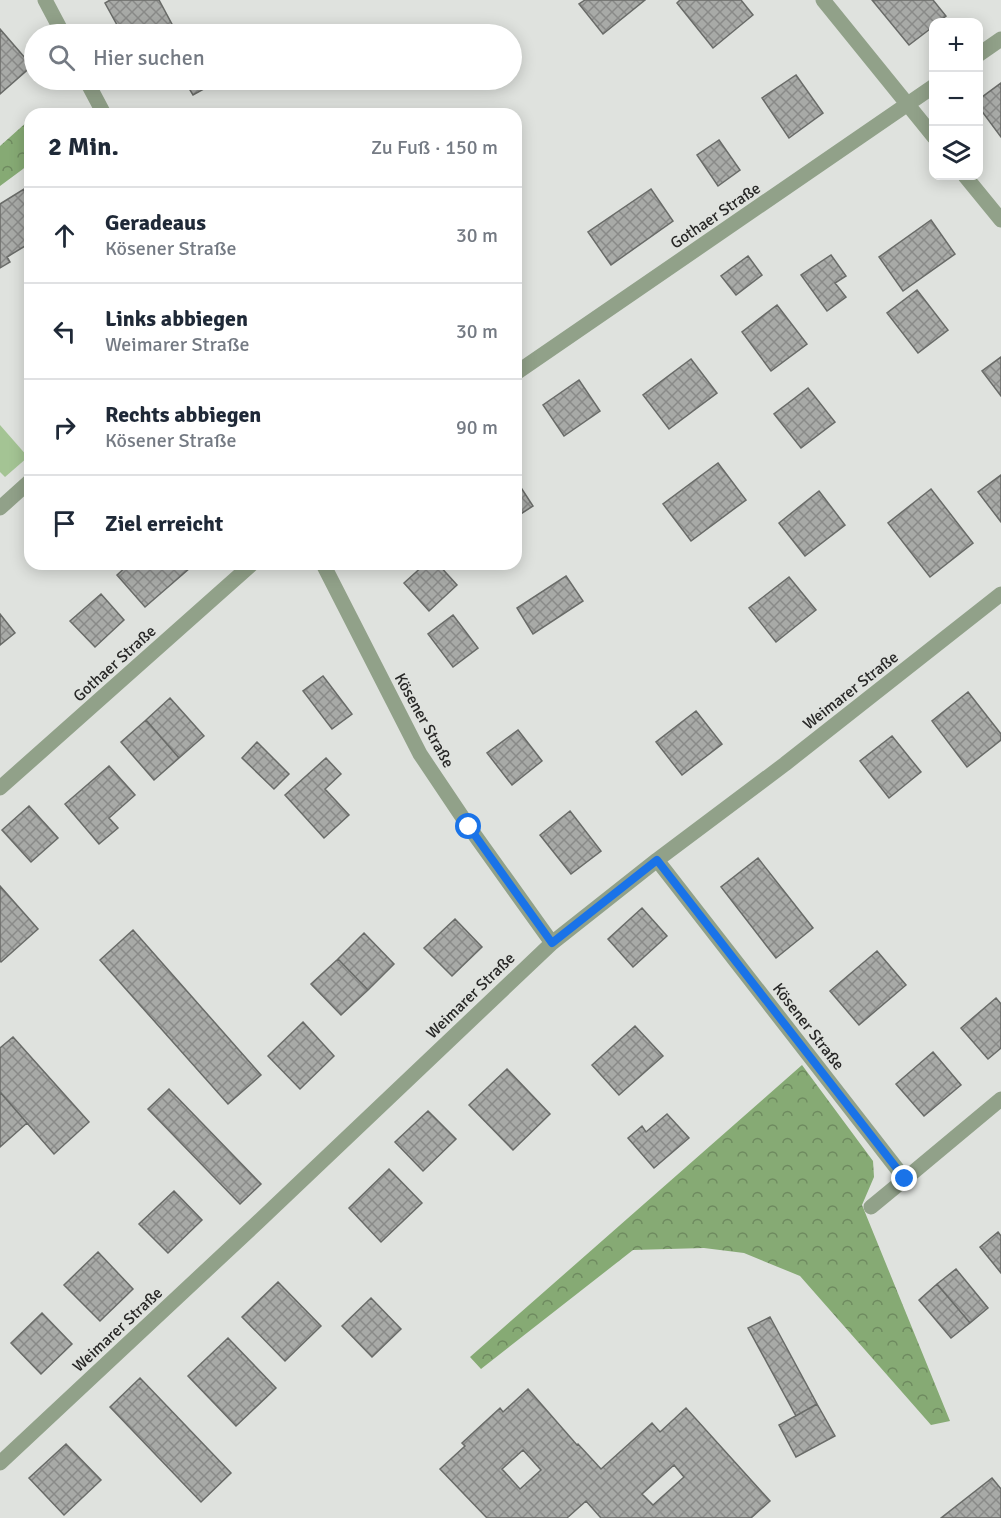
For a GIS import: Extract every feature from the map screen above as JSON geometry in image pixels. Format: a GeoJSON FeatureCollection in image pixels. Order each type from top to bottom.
{"type":"FeatureCollection","features":[{"type":"Feature","properties":{"kind":"street"},"geometry":{"type":"LineString","coordinates":[[45,0],[58,24]]}},
{"type":"Feature","properties":{"kind":"street"},"geometry":{"type":"LineString","coordinates":[[823,0],[929,132]]}},
{"type":"Feature","properties":{"kind":"street"},"geometry":{"type":"LineString","coordinates":[[983,52],[1001,39]]}},
{"type":"Feature","properties":{"kind":"street","name":"Gothaer Straße"},"geometry":{"type":"LineString","coordinates":[[522,369],[929,89]]}},
{"type":"Feature","properties":{"kind":"street"},"geometry":{"type":"LineString","coordinates":[[91,90],[101,108]]}},
{"type":"Feature","properties":{"kind":"street"},"geometry":{"type":"LineString","coordinates":[[968,180],[1001,220]]}},
{"type":"Feature","properties":{"kind":"street"},"geometry":{"type":"LineString","coordinates":[[0,508],[24,486]]}},
{"type":"Feature","properties":{"kind":"street","name":"Gothaer Straße"},"geometry":{"type":"LineString","coordinates":[[0,789],[245,570]]}},
{"type":"Feature","properties":{"kind":"street","name":"Kösener Straße"},"geometry":{"type":"LineString","coordinates":[[327,570],[420,754],[552,943]]}},
{"type":"Feature","properties":{"kind":"street","name":"Weimarer Straße"},"geometry":{"type":"LineString","coordinates":[[0,1463],[552,943],[1001,594]]}},
{"type":"Feature","properties":{"kind":"street","name":"Kösener Straße"},"geometry":{"type":"LineString","coordinates":[[657,860],[905,1179]]}},
{"type":"Feature","properties":{"kind":"street"},"geometry":{"type":"LineString","coordinates":[[871,1207],[1001,1099]]}},
{"type":"Feature","properties":{"kind":"green space"},"geometry":{"type":"Polygon","coordinates":[[[24,125],[24,168],[0,186],[0,146],[24,125]]]}},
{"type":"Feature","properties":{"kind":"green space"},"geometry":{"type":"Polygon","coordinates":[[[0,425],[24,452],[24,460],[5,477],[0,472],[0,425]]]}},
{"type":"Feature","properties":{"kind":"green space"},"geometry":{"type":"Polygon","coordinates":[[[802,1065],[873,1161],[874,1177],[862,1205],[950,1421],[931,1425],[800,1276],[744,1253],[704,1248],[633,1250],[481,1369],[470,1357],[802,1065]]]}},
{"type":"Feature","properties":{"kind":"building"},"geometry":{"type":"Polygon","coordinates":[[[110,0],[159,0],[172,24],[117,24],[105,3],[110,0]]]}},
{"type":"Feature","properties":{"kind":"building"},"geometry":{"type":"Polygon","coordinates":[[[585,0],[645,0],[603,34],[579,4],[585,0]]]}},
{"type":"Feature","properties":{"kind":"building"},"geometry":{"type":"Polygon","coordinates":[[[680,0],[741,0],[753,15],[713,48],[677,3],[680,0]]]}},
{"type":"Feature","properties":{"kind":"building"},"geometry":{"type":"Polygon","coordinates":[[[872,0],[933,0],[946,16],[929,18],[929,30],[909,45],[872,0]]]}},
{"type":"Feature","properties":{"kind":"building"},"geometry":{"type":"Polygon","coordinates":[[[0,29],[24,57],[24,73],[0,94],[0,29]]]}},
{"type":"Feature","properties":{"kind":"building"},"geometry":{"type":"Polygon","coordinates":[[[796,75],[823,113],[789,138],[762,98],[796,75]]]}},
{"type":"Feature","properties":{"kind":"building"},"geometry":{"type":"Polygon","coordinates":[[[1001,83],[1001,137],[983,113],[983,96],[1001,83]]]}},
{"type":"Feature","properties":{"kind":"building"},"geometry":{"type":"Polygon","coordinates":[[[190,90],[202,90],[193,95],[190,90]]]}},
{"type":"Feature","properties":{"kind":"building"},"geometry":{"type":"Polygon","coordinates":[[[719,140],[740,170],[718,186],[697,155],[719,140]]]}},
{"type":"Feature","properties":{"kind":"building"},"geometry":{"type":"Polygon","coordinates":[[[24,189],[24,247],[7,257],[10,262],[0,268],[0,204],[24,189]]]}},
{"type":"Feature","properties":{"kind":"building"},"geometry":{"type":"Polygon","coordinates":[[[651,189],[673,221],[611,265],[588,232],[651,189]]]}},
{"type":"Feature","properties":{"kind":"building"},"geometry":{"type":"Polygon","coordinates":[[[931,220],[955,254],[903,291],[879,257],[931,220]]]}},
{"type":"Feature","properties":{"kind":"building"},"geometry":{"type":"Polygon","coordinates":[[[831,255],[846,276],[835,283],[846,297],[827,311],[801,275],[831,255]]]}},
{"type":"Feature","properties":{"kind":"building"},"geometry":{"type":"Polygon","coordinates":[[[748,256],[762,275],[736,295],[721,276],[748,256]]]}},
{"type":"Feature","properties":{"kind":"building"},"geometry":{"type":"Polygon","coordinates":[[[917,290],[948,330],[918,353],[887,313],[917,290]]]}},
{"type":"Feature","properties":{"kind":"building"},"geometry":{"type":"Polygon","coordinates":[[[777,305],[807,344],[771,371],[742,332],[777,305]]]}},
{"type":"Feature","properties":{"kind":"building"},"geometry":{"type":"Polygon","coordinates":[[[1001,357],[1001,396],[982,371],[1001,357]]]}},
{"type":"Feature","properties":{"kind":"building"},"geometry":{"type":"Polygon","coordinates":[[[691,359],[717,393],[669,429],[643,395],[691,359]]]}},
{"type":"Feature","properties":{"kind":"building"},"geometry":{"type":"Polygon","coordinates":[[[579,380],[600,411],[564,436],[543,405],[579,380]]]}},
{"type":"Feature","properties":{"kind":"building"},"geometry":{"type":"Polygon","coordinates":[[[808,388],[835,422],[801,448],[774,414],[808,388]]]}},
{"type":"Feature","properties":{"kind":"building"},"geometry":{"type":"Polygon","coordinates":[[[718,463],[746,500],[691,541],[663,504],[718,463]]]}},
{"type":"Feature","properties":{"kind":"building"},"geometry":{"type":"Polygon","coordinates":[[[1001,475],[1001,522],[978,492],[1001,475]]]}},
{"type":"Feature","properties":{"kind":"building"},"geometry":{"type":"Polygon","coordinates":[[[522,489],[533,506],[522,513],[522,489]]]}},
{"type":"Feature","properties":{"kind":"building"},"geometry":{"type":"Polygon","coordinates":[[[931,489],[973,543],[930,577],[888,523],[931,489]]]}},
{"type":"Feature","properties":{"kind":"building"},"geometry":{"type":"Polygon","coordinates":[[[819,491],[845,525],[805,556],[779,523],[819,491]]]}},
{"type":"Feature","properties":{"kind":"building"},"geometry":{"type":"Polygon","coordinates":[[[122,570],[188,570],[145,607],[117,575],[122,570]]]}},
{"type":"Feature","properties":{"kind":"building"},"geometry":{"type":"Polygon","coordinates":[[[418,570],[443,570],[457,585],[429,611],[404,583],[418,570]]]}},
{"type":"Feature","properties":{"kind":"building"},"geometry":{"type":"Polygon","coordinates":[[[566,576],[583,601],[533,634],[517,608],[566,576]]]}},
{"type":"Feature","properties":{"kind":"building"},"geometry":{"type":"Polygon","coordinates":[[[789,577],[816,610],[776,642],[749,608],[789,577]]]}},
{"type":"Feature","properties":{"kind":"building"},"geometry":{"type":"Polygon","coordinates":[[[101,594],[124,620],[95,647],[70,621],[101,594]]]}},
{"type":"Feature","properties":{"kind":"building"},"geometry":{"type":"Polygon","coordinates":[[[0,614],[15,633],[0,645],[0,614]]]}},
{"type":"Feature","properties":{"kind":"building"},"geometry":{"type":"Polygon","coordinates":[[[453,615],[478,648],[453,667],[428,634],[453,615]]]}},
{"type":"Feature","properties":{"kind":"building"},"geometry":{"type":"Polygon","coordinates":[[[323,676],[352,714],[332,729],[303,691],[323,676]]]}},
{"type":"Feature","properties":{"kind":"building"},"geometry":{"type":"Polygon","coordinates":[[[968,692],[1001,734],[1001,740],[967,767],[932,721],[968,692]]]}},
{"type":"Feature","properties":{"kind":"building"},"geometry":{"type":"Polygon","coordinates":[[[170,698],[204,736],[179,758],[146,720],[170,698]]]}},
{"type":"Feature","properties":{"kind":"building"},"geometry":{"type":"Polygon","coordinates":[[[696,711],[722,744],[682,775],[656,742],[696,711]]]}},
{"type":"Feature","properties":{"kind":"building"},"geometry":{"type":"Polygon","coordinates":[[[146,720],[179,758],[154,780],[121,742],[146,720]]]}},
{"type":"Feature","properties":{"kind":"building"},"geometry":{"type":"Polygon","coordinates":[[[518,730],[542,761],[512,785],[487,753],[518,730]]]}},
{"type":"Feature","properties":{"kind":"building"},"geometry":{"type":"Polygon","coordinates":[[[892,736],[921,772],[889,798],[860,761],[892,736]]]}},
{"type":"Feature","properties":{"kind":"building"},"geometry":{"type":"Polygon","coordinates":[[[257,742],[289,774],[274,789],[242,758],[257,742]]]}},
{"type":"Feature","properties":{"kind":"building"},"geometry":{"type":"Polygon","coordinates":[[[326,758],[341,774],[325,789],[349,815],[324,838],[285,795],[326,758]]]}},
{"type":"Feature","properties":{"kind":"building"},"geometry":{"type":"Polygon","coordinates":[[[109,766],[135,795],[109,818],[118,828],[99,844],[65,804],[109,766]]]}},
{"type":"Feature","properties":{"kind":"building"},"geometry":{"type":"Polygon","coordinates":[[[29,806],[58,838],[31,862],[2,830],[29,806]]]}},
{"type":"Feature","properties":{"kind":"building"},"geometry":{"type":"Polygon","coordinates":[[[570,811],[601,851],[571,874],[540,835],[570,811]]]}},
{"type":"Feature","properties":{"kind":"building"},"geometry":{"type":"Polygon","coordinates":[[[758,858],[813,928],[776,958],[721,887],[758,858]]]}},
{"type":"Feature","properties":{"kind":"building"},"geometry":{"type":"Polygon","coordinates":[[[0,886],[38,929],[1,962],[0,961],[0,886]]]}},
{"type":"Feature","properties":{"kind":"building"},"geometry":{"type":"Polygon","coordinates":[[[642,908],[667,936],[633,967],[608,939],[642,908]]]}},
{"type":"Feature","properties":{"kind":"building"},"geometry":{"type":"Polygon","coordinates":[[[455,919],[482,947],[452,976],[424,948],[455,919]]]}},
{"type":"Feature","properties":{"kind":"building"},"geometry":{"type":"Polygon","coordinates":[[[133,930],[261,1075],[228,1104],[100,960],[133,930]]]}},
{"type":"Feature","properties":{"kind":"building"},"geometry":{"type":"Polygon","coordinates":[[[364,933],[394,964],[368,990],[338,959],[364,933]]]}},
{"type":"Feature","properties":{"kind":"building"},"geometry":{"type":"Polygon","coordinates":[[[877,951],[906,985],[859,1025],[830,991],[877,951]]]}},
{"type":"Feature","properties":{"kind":"building"},"geometry":{"type":"Polygon","coordinates":[[[338,959],[368,990],[341,1015],[311,984],[338,959]]]}},
{"type":"Feature","properties":{"kind":"building"},"geometry":{"type":"Polygon","coordinates":[[[996,998],[1001,1004],[1001,1048],[988,1059],[961,1028],[996,998]]]}},
{"type":"Feature","properties":{"kind":"building"},"geometry":{"type":"Polygon","coordinates":[[[303,1022],[334,1056],[300,1089],[268,1056],[303,1022]]]}},
{"type":"Feature","properties":{"kind":"building"},"geometry":{"type":"Polygon","coordinates":[[[635,1026],[663,1056],[619,1095],[592,1065],[635,1026]]]}},
{"type":"Feature","properties":{"kind":"building"},"geometry":{"type":"Polygon","coordinates":[[[13,1037],[89,1122],[54,1154],[0,1092],[0,1048],[13,1037]]]}},
{"type":"Feature","properties":{"kind":"building"},"geometry":{"type":"Polygon","coordinates":[[[933,1052],[961,1085],[924,1116],[896,1084],[933,1052]]]}},
{"type":"Feature","properties":{"kind":"building"},"geometry":{"type":"Polygon","coordinates":[[[507,1069],[550,1114],[513,1150],[469,1105],[507,1069]]]}},
{"type":"Feature","properties":{"kind":"building"},"geometry":{"type":"Polygon","coordinates":[[[169,1089],[261,1184],[240,1204],[148,1109],[169,1089]]]}},
{"type":"Feature","properties":{"kind":"building"},"geometry":{"type":"Polygon","coordinates":[[[0,1092],[27,1123],[0,1147],[0,1092]]]}},
{"type":"Feature","properties":{"kind":"building"},"geometry":{"type":"Polygon","coordinates":[[[428,1111],[456,1139],[423,1171],[395,1142],[428,1111]]]}},
{"type":"Feature","properties":{"kind":"building"},"geometry":{"type":"Polygon","coordinates":[[[667,1114],[689,1138],[654,1168],[628,1138],[642,1126],[646,1132],[667,1114]]]}},
{"type":"Feature","properties":{"kind":"building"},"geometry":{"type":"Polygon","coordinates":[[[389,1169],[422,1203],[381,1242],[349,1208],[389,1169]]]}},
{"type":"Feature","properties":{"kind":"building"},"geometry":{"type":"Polygon","coordinates":[[[174,1191],[202,1220],[168,1253],[139,1224],[174,1191]]]}},
{"type":"Feature","properties":{"kind":"building"},"geometry":{"type":"Polygon","coordinates":[[[998,1232],[1001,1236],[1001,1273],[980,1247],[998,1232]]]}},
{"type":"Feature","properties":{"kind":"building"},"geometry":{"type":"Polygon","coordinates":[[[98,1252],[133,1289],[100,1321],[64,1285],[98,1252]]]}},
{"type":"Feature","properties":{"kind":"building"},"geometry":{"type":"Polygon","coordinates":[[[956,1269],[988,1308],[970,1323],[937,1284],[956,1269]]]}},
{"type":"Feature","properties":{"kind":"building"},"geometry":{"type":"Polygon","coordinates":[[[278,1282],[321,1326],[285,1361],[242,1317],[278,1282]]]}},
{"type":"Feature","properties":{"kind":"building"},"geometry":{"type":"Polygon","coordinates":[[[937,1284],[970,1323],[951,1338],[919,1300],[937,1284]]]}},
{"type":"Feature","properties":{"kind":"building"},"geometry":{"type":"Polygon","coordinates":[[[371,1298],[401,1329],[372,1357],[342,1326],[371,1298]]]}},
{"type":"Feature","properties":{"kind":"building"},"geometry":{"type":"Polygon","coordinates":[[[42,1313],[72,1344],[41,1374],[11,1343],[42,1313]]]}},
{"type":"Feature","properties":{"kind":"building"},"geometry":{"type":"Polygon","coordinates":[[[770,1317],[817,1404],[796,1416],[748,1328],[770,1317]]]}},
{"type":"Feature","properties":{"kind":"building"},"geometry":{"type":"Polygon","coordinates":[[[228,1338],[276,1388],[236,1426],[188,1376],[228,1338]]]}},
{"type":"Feature","properties":{"kind":"building"},"geometry":{"type":"Polygon","coordinates":[[[140,1378],[231,1473],[201,1502],[110,1407],[140,1378]]]}},
{"type":"Feature","properties":{"kind":"building"},"geometry":{"type":"Polygon","coordinates":[[[528,1389],[601,1469],[652,1423],[660,1432],[686,1408],[770,1501],[751,1518],[601,1518],[586,1501],[567,1518],[487,1518],[440,1469],[465,1446],[462,1443],[500,1408],[503,1412],[528,1389]],[[523,1450],[502,1469],[520,1489],[541,1470],[523,1450]],[[674,1465],[642,1494],[653,1505],[684,1477],[674,1465]]]}},
{"type":"Feature","properties":{"kind":"building"},"geometry":{"type":"Polygon","coordinates":[[[817,1404],[835,1436],[796,1457],[779,1425],[817,1404]]]}},
{"type":"Feature","properties":{"kind":"building"},"geometry":{"type":"Polygon","coordinates":[[[66,1444],[101,1480],[64,1515],[29,1478],[66,1444]]]}},
{"type":"Feature","properties":{"kind":"building"},"geometry":{"type":"Polygon","coordinates":[[[992,1478],[1001,1489],[1001,1518],[941,1518],[992,1478]]]}},
{"type":"Feature","properties":{"kind":"route"},"geometry":{"type":"LineString","coordinates":[[469,827],[552,943],[657,860],[905,1179]]}}]}
